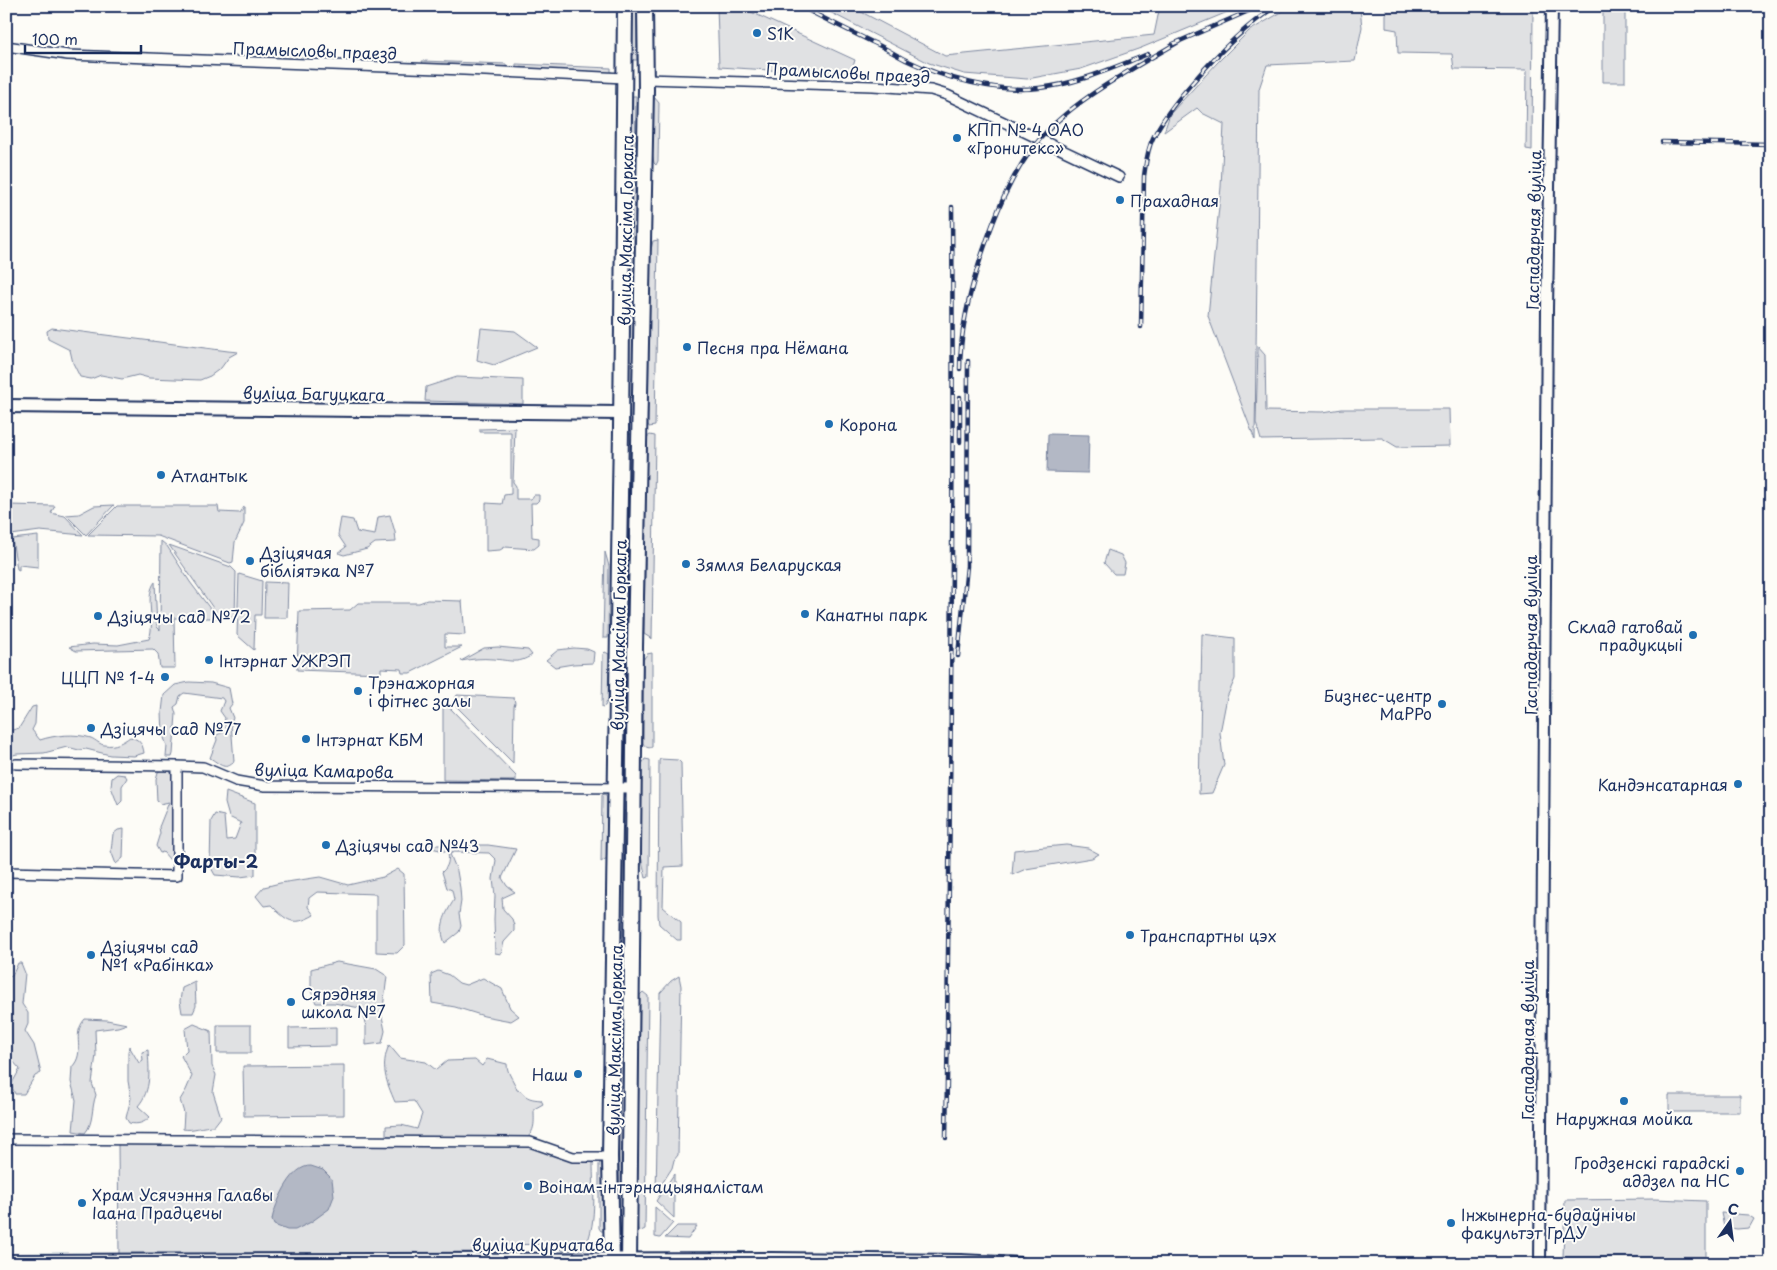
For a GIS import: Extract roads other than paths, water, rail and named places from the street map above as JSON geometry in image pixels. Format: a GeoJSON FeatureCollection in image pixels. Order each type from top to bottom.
{"type":"FeatureCollection","features":[{"type":"Feature","properties":{"kind":"main road","name":"вуліца Максіма Горкага"},"geometry":{"type":"LineString","coordinates":[[611,1262],[610,1157],[625,6]]}},
{"type":"Feature","properties":{"kind":"main road","name":"вуліца Максіма Горкага"},"geometry":{"type":"LineString","coordinates":[[629,1262],[639,413],[646,79],[645,6]]}},
{"type":"Feature","properties":{"kind":"main road","name":"вуліца Багуцкага"},"geometry":{"type":"LineString","coordinates":[[6,406],[621,413]]}},
{"type":"Feature","properties":{"kind":"main road"},"geometry":{"type":"LineString","coordinates":[[621,413],[639,413]]}},
{"type":"Feature","properties":{"kind":"main road","name":"вуліца Курчатава"},"geometry":{"type":"LineString","coordinates":[[6,1261],[629,1262],[788,1259],[1020,1264]]}},
{"type":"Feature","properties":{"kind":"street","name":"Гаспадарчая вуліца"},"geometry":{"type":"LineString","coordinates":[[1540,1264],[1547,309],[1552,6]]}},
{"type":"Feature","properties":{"kind":"street","name":"Прамысловы праезд"},"geometry":{"type":"LineString","coordinates":[[6,46],[85,56],[624,78]]}},
{"type":"Feature","properties":{"kind":"street","name":"Прамысловы праезд"},"geometry":{"type":"LineString","coordinates":[[646,79],[931,90],[947,95],[1119,177]]}},
{"type":"Feature","properties":{"kind":"street","name":"вуліца Камарова"},"geometry":{"type":"LineString","coordinates":[[16,764],[203,767],[236,781],[265,786],[634,788]]}},
{"type":"Feature","properties":{"kind":"street"},"geometry":{"type":"LineString","coordinates":[[6,872],[177,876],[177,766]]}},
{"type":"Feature","properties":{"kind":"street"},"geometry":{"type":"LineString","coordinates":[[6,1139],[530,1142],[573,1157],[610,1157]]}},
{"type":"Feature","properties":{"kind":"railway"},"geometry":{"type":"LineString","coordinates":[[800,6],[921,67],[953,78],[988,86],[1023,89],[1053,86],[1095,75],[1148,54]]}},
{"type":"Feature","properties":{"kind":"railway"},"geometry":{"type":"LineString","coordinates":[[1173,44],[1260,6]]}},
{"type":"Feature","properties":{"kind":"railway"},"geometry":{"type":"LineString","coordinates":[[1141,327],[1144,176],[1151,143],[1171,108],[1202,71],[1242,32],[1276,6]]}},
{"type":"Feature","properties":{"kind":"railway"},"geometry":{"type":"LineString","coordinates":[[960,369],[964,325],[978,268],[992,225],[1004,197],[1026,157],[1049,129],[1083,100],[1180,41]]}},
{"type":"Feature","properties":{"kind":"railway"},"geometry":{"type":"LineString","coordinates":[[1662,142],[1771,144]]}},
{"type":"Feature","properties":{"kind":"railway"},"geometry":{"type":"LineString","coordinates":[[947,1027],[952,617],[952,207]]}},
{"type":"Feature","properties":{"kind":"railway"},"geometry":{"type":"LineString","coordinates":[[958,656],[967,566],[968,361]]}},
{"type":"Feature","properties":{"kind":"railway"},"geometry":{"type":"LineString","coordinates":[[960,397],[960,442]]}},
{"type":"Feature","properties":{"kind":"railway"},"geometry":{"type":"LineString","coordinates":[[946,1138],[948,1021]]}},
{"type":"Feature","properties":{"kind":"place","name":"S1K"},"geometry":{"type":"Point","coordinates":[757,33]}},
{"type":"Feature","properties":{"kind":"place","name":"КПП № 4 ОАО «Гронитекс»"},"geometry":{"type":"Point","coordinates":[957,138]}},
{"type":"Feature","properties":{"kind":"place","name":"Прахадная"},"geometry":{"type":"Point","coordinates":[1120,200]}},
{"type":"Feature","properties":{"kind":"place","name":"Песня пра Нёмана"},"geometry":{"type":"Point","coordinates":[687,347]}},
{"type":"Feature","properties":{"kind":"place","name":"Корона"},"geometry":{"type":"Point","coordinates":[829,424]}},
{"type":"Feature","properties":{"kind":"place","name":"Атлантык"},"geometry":{"type":"Point","coordinates":[161,475]}},
{"type":"Feature","properties":{"kind":"place","name":"Дзіцячая бібліятэка №7"},"geometry":{"type":"Point","coordinates":[250,561]}},
{"type":"Feature","properties":{"kind":"place","name":"Зямля Беларуская"},"geometry":{"type":"Point","coordinates":[686,564]}},
{"type":"Feature","properties":{"kind":"place","name":"Канатны парк"},"geometry":{"type":"Point","coordinates":[805,614]}},
{"type":"Feature","properties":{"kind":"place","name":"Дзіцячы сад №72"},"geometry":{"type":"Point","coordinates":[98,616]}},
{"type":"Feature","properties":{"kind":"place","name":"Склад гатовай прадукцыі"},"geometry":{"type":"Point","coordinates":[1693,635]}},
{"type":"Feature","properties":{"kind":"place","name":"Інтэрнат УЖРЭП"},"geometry":{"type":"Point","coordinates":[209,660]}},
{"type":"Feature","properties":{"kind":"place","name":"ЦЦП № 1-4"},"geometry":{"type":"Point","coordinates":[165,677]}},
{"type":"Feature","properties":{"kind":"place","name":"Трэнажорная і фітнес залы"},"geometry":{"type":"Point","coordinates":[358,691]}},
{"type":"Feature","properties":{"kind":"place","name":"Бизнес-центр МаРРо"},"geometry":{"type":"Point","coordinates":[1442,704]}},
{"type":"Feature","properties":{"kind":"place","name":"Дзіцячы сад №77"},"geometry":{"type":"Point","coordinates":[91,728]}},
{"type":"Feature","properties":{"kind":"place","name":"Інтэрнат КБМ"},"geometry":{"type":"Point","coordinates":[306,739]}},
{"type":"Feature","properties":{"kind":"place","name":"Кандэнсатарная"},"geometry":{"type":"Point","coordinates":[1738,784]}},
{"type":"Feature","properties":{"kind":"place","name":"Дзіцячы сад №43"},"geometry":{"type":"Point","coordinates":[326,845]}},
{"type":"Feature","properties":{"kind":"place","name":"Транспартны цэх"},"geometry":{"type":"Point","coordinates":[1130,935]}},
{"type":"Feature","properties":{"kind":"place","name":"Дзіцячы сад №1 «Рабінка»"},"geometry":{"type":"Point","coordinates":[91,955]}},
{"type":"Feature","properties":{"kind":"place","name":"Сярэдняя школа №7"},"geometry":{"type":"Point","coordinates":[291,1002]}},
{"type":"Feature","properties":{"kind":"place","name":"Наш"},"geometry":{"type":"Point","coordinates":[578,1074]}},
{"type":"Feature","properties":{"kind":"place","name":"Наружная мойка"},"geometry":{"type":"Point","coordinates":[1624,1101]}},
{"type":"Feature","properties":{"kind":"place","name":"Гродзенскі гарадскі аддзел па НС"},"geometry":{"type":"Point","coordinates":[1740,1171]}},
{"type":"Feature","properties":{"kind":"place","name":"Воінам-інтэрнацыяналістам"},"geometry":{"type":"Point","coordinates":[528,1186]}},
{"type":"Feature","properties":{"kind":"place","name":"Храм Усячэння Галавы Іаана Прадцечы"},"geometry":{"type":"Point","coordinates":[82,1203]}},
{"type":"Feature","properties":{"kind":"place","name":"Інжынерна-будаўнічы факультэт ГрДУ"},"geometry":{"type":"Point","coordinates":[1451,1223]}},
{"type":"Feature","properties":{"kind":"district","name":"Фарты-2"},"geometry":{"type":"Point","coordinates":[216,860]}}]}
